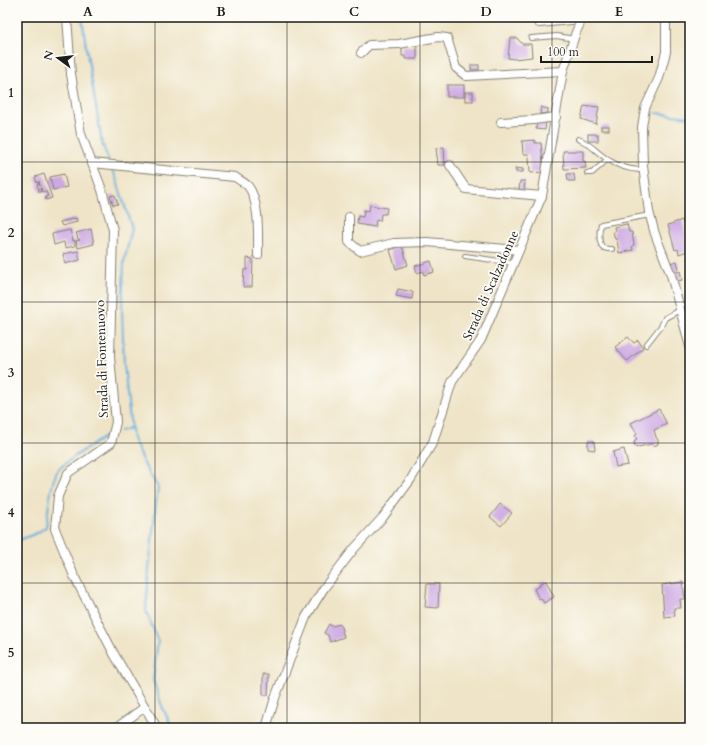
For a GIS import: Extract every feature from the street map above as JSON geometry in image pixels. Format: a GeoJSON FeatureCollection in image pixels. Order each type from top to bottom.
{"type":"FeatureCollection","features":[{"type":"Feature","properties":{"kind":"street","name":"Strada di Fontenuovo"},"geometry":{"type":"LineString","coordinates":[[67,17],[71,74],[81,134],[102,190],[112,230],[110,357],[116,422],[111,443],[68,473],[58,496],[55,528],[74,576],[114,654],[157,728]]}},
{"type":"Feature","properties":{"kind":"street"},"geometry":{"type":"LineString","coordinates":[[666,17],[666,52],[659,78],[645,108],[642,127],[643,170],[650,215],[655,234],[671,275],[690,347]]}},
{"type":"Feature","properties":{"kind":"street"},"geometry":{"type":"LineString","coordinates":[[539,23],[582,18]]}},
{"type":"Feature","properties":{"kind":"street","name":"Strada di Scalzadonne"},"geometry":{"type":"LineString","coordinates":[[266,728],[275,698],[306,617],[324,588],[348,556],[384,516],[410,479],[433,442],[452,382],[481,340],[542,196],[563,70],[582,18]]}},
{"type":"Feature","properties":{"kind":"street"},"geometry":{"type":"LineString","coordinates":[[361,53],[369,45],[399,44],[438,37],[447,38],[456,68],[466,76],[563,70]]}},
{"type":"Feature","properties":{"kind":"street"},"geometry":{"type":"LineString","coordinates":[[501,122],[556,117]]}},
{"type":"Feature","properties":{"kind":"street"},"geometry":{"type":"LineString","coordinates":[[92,163],[235,177],[248,187],[254,200],[258,222],[258,255]]}},
{"type":"Feature","properties":{"kind":"street"},"geometry":{"type":"LineString","coordinates":[[450,165],[466,189],[542,196]]}},
{"type":"Feature","properties":{"kind":"street"},"geometry":{"type":"LineString","coordinates":[[349,217],[349,242],[360,250],[394,243],[427,242],[519,250]]}},
{"type":"Feature","properties":{"kind":"street"},"geometry":{"type":"LineString","coordinates":[[116,728],[145,707]]}},
{"type":"Feature","properties":{"kind":"lane"},"geometry":{"type":"LineString","coordinates":[[531,38],[557,36],[574,38]]}},
{"type":"Feature","properties":{"kind":"lane"},"geometry":{"type":"LineString","coordinates":[[578,139],[585,141],[618,166],[643,170]]}},
{"type":"Feature","properties":{"kind":"lane"},"geometry":{"type":"LineString","coordinates":[[587,173],[592,173],[608,159]]}},
{"type":"Feature","properties":{"kind":"lane"},"geometry":{"type":"LineString","coordinates":[[612,249],[602,246],[600,241],[601,224],[650,215]]}},
{"type":"Feature","properties":{"kind":"lane"},"geometry":{"type":"LineString","coordinates":[[465,256],[513,263]]}},
{"type":"Feature","properties":{"kind":"lane"},"geometry":{"type":"LineString","coordinates":[[646,345],[665,318],[680,310]]}},
{"type":"Feature","properties":{"kind":"building"},"geometry":{"type":"Polygon","coordinates":[[[510,38],[517,38],[522,44],[531,44],[532,57],[514,59],[508,58],[510,38]]]}},
{"type":"Feature","properties":{"kind":"building"},"geometry":{"type":"Polygon","coordinates":[[[402,46],[417,46],[417,59],[405,59],[405,56],[402,56],[402,46]]]}},
{"type":"Feature","properties":{"kind":"building"},"geometry":{"type":"Polygon","coordinates":[[[471,65],[479,65],[479,70],[471,70],[471,65]]]}},
{"type":"Feature","properties":{"kind":"building"},"geometry":{"type":"Polygon","coordinates":[[[447,85],[464,85],[464,97],[447,97],[447,85]]]}},
{"type":"Feature","properties":{"kind":"building"},"geometry":{"type":"Polygon","coordinates":[[[465,92],[473,92],[473,101],[465,101],[465,92]]]}},
{"type":"Feature","properties":{"kind":"building"},"geometry":{"type":"Polygon","coordinates":[[[584,106],[599,107],[596,124],[581,119],[584,106]]]}},
{"type":"Feature","properties":{"kind":"building"},"geometry":{"type":"Polygon","coordinates":[[[541,107],[548,109],[548,113],[540,114],[541,107]]]}},
{"type":"Feature","properties":{"kind":"building"},"geometry":{"type":"Polygon","coordinates":[[[546,122],[545,130],[536,129],[537,123],[546,122]]]}},
{"type":"Feature","properties":{"kind":"building"},"geometry":{"type":"Polygon","coordinates":[[[601,126],[609,126],[609,130],[601,130],[601,126]]]}},
{"type":"Feature","properties":{"kind":"building"},"geometry":{"type":"Polygon","coordinates":[[[588,134],[598,134],[598,141],[588,141],[588,134]]]}},
{"type":"Feature","properties":{"kind":"building"},"geometry":{"type":"Polygon","coordinates":[[[535,140],[535,143],[541,143],[544,172],[530,173],[529,157],[528,154],[523,154],[522,141],[535,140]]]}},
{"type":"Feature","properties":{"kind":"building"},"geometry":{"type":"Polygon","coordinates":[[[444,147],[445,165],[438,165],[436,148],[444,147]]]}},
{"type":"Feature","properties":{"kind":"building"},"geometry":{"type":"Polygon","coordinates":[[[563,151],[583,151],[583,161],[585,161],[586,168],[564,169],[563,151]]]}},
{"type":"Feature","properties":{"kind":"building"},"geometry":{"type":"Polygon","coordinates":[[[515,168],[523,169],[523,172],[516,172],[515,168]]]}},
{"type":"Feature","properties":{"kind":"building"},"geometry":{"type":"Polygon","coordinates":[[[44,174],[52,198],[46,200],[45,197],[48,196],[46,191],[42,192],[40,188],[41,192],[39,192],[37,184],[40,186],[39,181],[39,183],[37,183],[35,177],[44,174]]]}},
{"type":"Feature","properties":{"kind":"building"},"geometry":{"type":"Polygon","coordinates":[[[64,174],[67,187],[53,190],[50,177],[64,174]]]}},
{"type":"Feature","properties":{"kind":"building"},"geometry":{"type":"Polygon","coordinates":[[[567,174],[574,174],[575,181],[568,181],[567,174]]]}},
{"type":"Feature","properties":{"kind":"building"},"geometry":{"type":"Polygon","coordinates":[[[520,181],[525,181],[524,190],[519,189],[520,181]]]}},
{"type":"Feature","properties":{"kind":"building"},"geometry":{"type":"Polygon","coordinates":[[[115,195],[118,204],[113,205],[110,196],[115,195]]]}},
{"type":"Feature","properties":{"kind":"building"},"geometry":{"type":"Polygon","coordinates":[[[370,205],[387,208],[386,214],[381,214],[380,221],[376,220],[375,227],[357,224],[358,216],[363,217],[364,210],[369,211],[370,205]]]}},
{"type":"Feature","properties":{"kind":"building"},"geometry":{"type":"Polygon","coordinates":[[[76,218],[77,222],[62,226],[60,222],[76,218]]]}},
{"type":"Feature","properties":{"kind":"building"},"geometry":{"type":"Polygon","coordinates":[[[682,220],[690,250],[679,254],[678,249],[675,250],[668,225],[682,220]]]}},
{"type":"Feature","properties":{"kind":"building"},"geometry":{"type":"Polygon","coordinates":[[[627,224],[629,232],[632,232],[634,245],[632,246],[633,250],[619,253],[617,239],[615,239],[613,232],[615,231],[614,227],[627,224]]]}},
{"type":"Feature","properties":{"kind":"building"},"geometry":{"type":"Polygon","coordinates":[[[91,229],[94,244],[78,248],[76,241],[80,240],[78,239],[76,233],[91,229]]]}},
{"type":"Feature","properties":{"kind":"building"},"geometry":{"type":"Polygon","coordinates":[[[70,230],[73,241],[75,240],[75,246],[65,248],[64,242],[54,245],[52,234],[70,230]]]}},
{"type":"Feature","properties":{"kind":"building"},"geometry":{"type":"Polygon","coordinates":[[[402,246],[408,265],[396,269],[390,250],[402,246]]]}},
{"type":"Feature","properties":{"kind":"building"},"geometry":{"type":"Polygon","coordinates":[[[78,251],[80,260],[65,264],[63,254],[78,251]]]}},
{"type":"Feature","properties":{"kind":"building"},"geometry":{"type":"Polygon","coordinates":[[[247,258],[253,259],[252,287],[243,287],[244,270],[247,270],[247,258]]]}},
{"type":"Feature","properties":{"kind":"building"},"geometry":{"type":"Polygon","coordinates":[[[431,261],[434,272],[424,275],[423,271],[417,273],[415,266],[431,261]]]}},
{"type":"Feature","properties":{"kind":"building"},"geometry":{"type":"Polygon","coordinates":[[[677,261],[679,269],[672,271],[670,263],[677,261]]]}},
{"type":"Feature","properties":{"kind":"building"},"geometry":{"type":"Polygon","coordinates":[[[680,271],[682,280],[675,282],[673,273],[680,271]]]}},
{"type":"Feature","properties":{"kind":"building"},"geometry":{"type":"Polygon","coordinates":[[[398,289],[413,292],[412,299],[396,296],[398,289]]]}},
{"type":"Feature","properties":{"kind":"building"},"geometry":{"type":"Polygon","coordinates":[[[628,337],[634,343],[638,340],[643,348],[627,361],[615,347],[628,337]]]}},
{"type":"Feature","properties":{"kind":"building"},"geometry":{"type":"Polygon","coordinates":[[[659,409],[667,424],[654,430],[658,444],[654,446],[651,444],[638,447],[635,446],[634,443],[637,439],[635,436],[637,434],[631,423],[659,409]]]}},
{"type":"Feature","properties":{"kind":"building"},"geometry":{"type":"Polygon","coordinates":[[[588,441],[594,441],[595,450],[588,449],[588,441]]]}},
{"type":"Feature","properties":{"kind":"building"},"geometry":{"type":"Polygon","coordinates":[[[624,449],[628,465],[616,467],[613,452],[624,449]]]}},
{"type":"Feature","properties":{"kind":"building"},"geometry":{"type":"Polygon","coordinates":[[[500,504],[512,513],[501,526],[490,517],[500,504]]]}},
{"type":"Feature","properties":{"kind":"building"},"geometry":{"type":"Polygon","coordinates":[[[546,581],[554,597],[544,603],[541,598],[539,599],[534,589],[540,586],[539,584],[546,581]]]}},
{"type":"Feature","properties":{"kind":"building"},"geometry":{"type":"Polygon","coordinates":[[[683,582],[685,599],[680,599],[681,608],[674,608],[675,616],[664,617],[662,585],[683,582]]]}},
{"type":"Feature","properties":{"kind":"building"},"geometry":{"type":"Polygon","coordinates":[[[427,584],[439,584],[438,608],[425,607],[427,584]]]}},
{"type":"Feature","properties":{"kind":"building"},"geometry":{"type":"Polygon","coordinates":[[[329,624],[332,626],[340,624],[344,637],[330,642],[328,635],[324,633],[329,624]]]}},
{"type":"Feature","properties":{"kind":"building"},"geometry":{"type":"Polygon","coordinates":[[[263,674],[269,674],[268,695],[263,695],[263,674]]]}},
{"type":"Feature","properties":{"kind":"waterway"},"geometry":{"type":"LineString","coordinates":[[82,17],[102,143],[109,161]]}},
{"type":"Feature","properties":{"kind":"waterway"},"geometry":{"type":"LineString","coordinates":[[657,113],[690,117]]}},
{"type":"Feature","properties":{"kind":"waterway"},"geometry":{"type":"LineString","coordinates":[[112,168],[132,229],[124,262],[122,311],[124,365],[132,439],[146,468],[158,487],[146,611],[158,641],[153,680],[162,706],[172,728]]}},
{"type":"Feature","properties":{"kind":"waterway"},"geometry":{"type":"LineString","coordinates":[[120,431],[130,428]]}},
{"type":"Feature","properties":{"kind":"waterway"},"geometry":{"type":"LineString","coordinates":[[17,541],[37,533],[46,527],[53,484],[57,472],[61,467],[107,435]]}}]}
